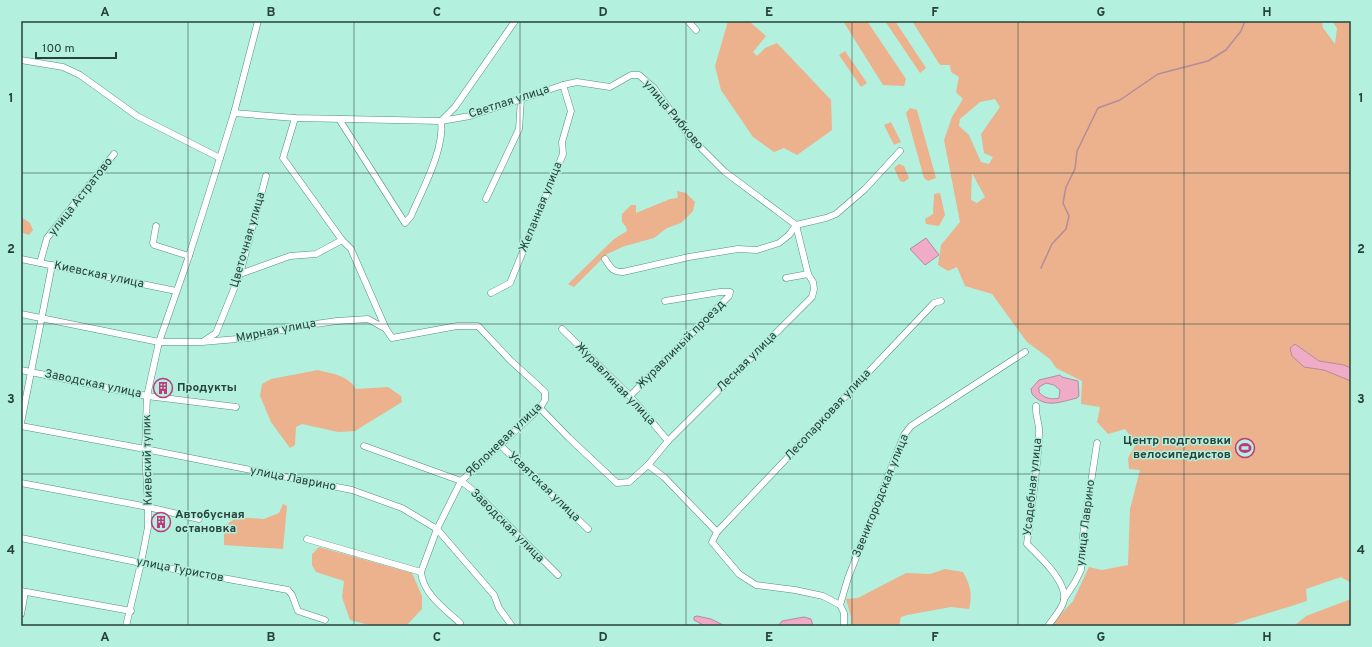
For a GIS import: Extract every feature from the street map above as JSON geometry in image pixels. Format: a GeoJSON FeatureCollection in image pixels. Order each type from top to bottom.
{"type":"FeatureCollection","features":[{"type":"Feature","properties":{"kind":"street","name":"Киевский тупик"},"geometry":{"type":"LineString","coordinates":[[126,626],[131,611],[148,527],[145,449],[147,396],[159,342],[189,256],[220,158],[258,21]]}},
{"type":"Feature","properties":{"kind":"street"},"geometry":{"type":"LineString","coordinates":[[339,119],[405,224],[411,216],[439,150],[442,130],[441,121],[455,107],[515,21]]}},
{"type":"Feature","properties":{"kind":"street"},"geometry":{"type":"LineString","coordinates":[[688,21],[696,30]]}},
{"type":"Feature","properties":{"kind":"street"},"geometry":{"type":"LineString","coordinates":[[21,60],[63,67],[80,75],[137,116],[220,158]]}},
{"type":"Feature","properties":{"kind":"street","name":"улица Рибково"},"geometry":{"type":"LineString","coordinates":[[577,82],[610,87],[631,75],[639,75],[654,88],[689,136],[725,172],[796,224]]}},
{"type":"Feature","properties":{"kind":"street","name":"Светлая улица"},"geometry":{"type":"LineString","coordinates":[[234,111],[295,118],[441,121],[470,116],[563,85],[577,82]]}},
{"type":"Feature","properties":{"kind":"street","name":"Желанная улица"},"geometry":{"type":"LineString","coordinates":[[491,293],[510,283],[563,154],[562,142],[571,112],[563,85]]}},
{"type":"Feature","properties":{"kind":"street"},"geometry":{"type":"LineString","coordinates":[[486,199],[519,129],[521,99]]}},
{"type":"Feature","properties":{"kind":"street"},"geometry":{"type":"LineString","coordinates":[[295,118],[283,158],[342,240],[351,249],[386,330]]}},
{"type":"Feature","properties":{"kind":"street"},"geometry":{"type":"LineString","coordinates":[[605,259],[616,272],[623,272],[689,257],[738,249],[757,250],[779,243],[789,235],[796,224],[826,218],[836,214],[866,189],[900,151]]}},
{"type":"Feature","properties":{"kind":"street","name":"улица Астратово"},"geometry":{"type":"LineString","coordinates":[[40,263],[48,238],[114,154]]}},
{"type":"Feature","properties":{"kind":"street","name":"Цветочная улица"},"geometry":{"type":"LineString","coordinates":[[202,342],[216,333],[240,274],[266,176]]}},
{"type":"Feature","properties":{"kind":"street","name":"Лесная улица"},"geometry":{"type":"LineString","coordinates":[[540,408],[569,438],[617,483],[629,482],[648,465],[668,441],[812,297],[814,289],[813,282],[808,274],[796,224]]}},
{"type":"Feature","properties":{"kind":"street"},"geometry":{"type":"LineString","coordinates":[[156,226],[153,243],[154,245],[189,256]]}},
{"type":"Feature","properties":{"kind":"street"},"geometry":{"type":"LineString","coordinates":[[240,274],[290,256],[316,254],[342,240]]}},
{"type":"Feature","properties":{"kind":"street","name":"Киевская улица"},"geometry":{"type":"LineString","coordinates":[[21,259],[176,291]]}},
{"type":"Feature","properties":{"kind":"street"},"geometry":{"type":"LineString","coordinates":[[21,423],[52,265]]}},
{"type":"Feature","properties":{"kind":"street"},"geometry":{"type":"LineString","coordinates":[[786,278],[808,274]]}},
{"type":"Feature","properties":{"kind":"street","name":"Журавлиный проезд"},"geometry":{"type":"LineString","coordinates":[[630,396],[729,296],[730,292],[720,292],[665,301]]}},
{"type":"Feature","properties":{"kind":"street","name":"Лесопарковая улица"},"geometry":{"type":"LineString","coordinates":[[717,532],[934,303],[941,301]]}},
{"type":"Feature","properties":{"kind":"street","name":"Мирная улица"},"geometry":{"type":"LineString","coordinates":[[21,314],[159,342],[202,342],[249,338],[294,327],[337,321],[368,319],[386,330],[392,338],[457,326],[478,326]]}},
{"type":"Feature","properties":{"kind":"street","name":"Яблоневая улица"},"geometry":{"type":"LineString","coordinates":[[421,572],[436,529],[461,481],[540,408],[545,400],[545,392],[510,360],[478,326]]}},
{"type":"Feature","properties":{"kind":"street","name":"Журавлиная улица"},"geometry":{"type":"LineString","coordinates":[[562,328],[630,396],[668,441]]}},
{"type":"Feature","properties":{"kind":"street","name":"Звенигородская улица"},"geometry":{"type":"LineString","coordinates":[[840,605],[848,578],[904,435],[911,426],[1025,352]]}},
{"type":"Feature","properties":{"kind":"street","name":"Заводская улица"},"geometry":{"type":"LineString","coordinates":[[21,370],[147,396],[236,407]]}},
{"type":"Feature","properties":{"kind":"street","name":"Усадебная улица"},"geometry":{"type":"LineString","coordinates":[[1036,406],[1035,413],[1040,431],[1038,459],[1027,544],[1055,574],[1062,588],[1064,599]]}},
{"type":"Feature","properties":{"kind":"street","name":"улица Лаврино"},"geometry":{"type":"LineString","coordinates":[[21,426],[352,490],[402,508],[436,529],[494,594],[499,608],[512,626]]}},
{"type":"Feature","properties":{"kind":"street","name":"улица Лаврино"},"geometry":{"type":"LineString","coordinates":[[1048,626],[1060,610],[1064,599],[1076,582],[1081,570],[1083,535],[1098,443]]}},
{"type":"Feature","properties":{"kind":"street","name":"Усвятская улица"},"geometry":{"type":"LineString","coordinates":[[500,445],[588,529]]}},
{"type":"Feature","properties":{"kind":"street","name":"Заводская улица"},"geometry":{"type":"LineString","coordinates":[[364,446],[461,481],[474,491],[558,575]]}},
{"type":"Feature","properties":{"kind":"street"},"geometry":{"type":"LineString","coordinates":[[648,465],[664,477],[717,532],[712,542],[738,574],[756,586],[795,590],[823,596],[840,605],[844,613],[844,626]]}},
{"type":"Feature","properties":{"kind":"street"},"geometry":{"type":"LineString","coordinates":[[21,483],[148,507],[199,519]]}},
{"type":"Feature","properties":{"kind":"street","name":"улица Туристов"},"geometry":{"type":"LineString","coordinates":[[21,538],[141,563],[288,590],[292,595],[298,611],[325,620]]}},
{"type":"Feature","properties":{"kind":"street"},"geometry":{"type":"LineString","coordinates":[[307,539],[421,572],[422,580],[430,595],[460,623]]}},
{"type":"Feature","properties":{"kind":"street"},"geometry":{"type":"LineString","coordinates":[[21,614],[23,591],[131,611]]}},
{"type":"Feature","properties":{"kind":"shaded area"},"geometry":{"type":"Polygon","coordinates":[[[728,21],[749,21],[766,36],[753,52],[757,56],[765,48],[777,43],[831,100],[832,130],[797,155],[784,148],[774,152],[753,137],[721,90],[715,66],[728,21]]]}},
{"type":"Feature","properties":{"kind":"shaded area"},"geometry":{"type":"Polygon","coordinates":[[[843,21],[867,21],[906,79],[904,86],[883,85],[843,21]]]}},
{"type":"Feature","properties":{"kind":"shaded area"},"geometry":{"type":"Polygon","coordinates":[[[885,21],[895,21],[926,68],[920,73],[885,21]]]}},
{"type":"Feature","properties":{"kind":"shaded area"},"geometry":{"type":"Polygon","coordinates":[[[912,21],[1322,21],[1323,28],[1335,44],[1337,28],[1332,21],[1351,21],[1351,583],[1341,577],[1306,589],[1307,601],[1228,626],[1050,626],[1073,601],[1089,567],[1102,570],[1128,565],[1130,509],[1140,470],[1129,469],[1128,458],[1136,444],[1125,429],[1108,434],[1097,422],[1100,407],[1081,404],[1082,381],[1056,368],[1050,359],[1027,342],[992,294],[965,286],[957,267],[948,271],[938,265],[941,245],[960,222],[944,140],[952,117],[963,99],[956,92],[959,77],[951,72],[950,65],[940,65],[912,21]],[[995,99],[980,102],[960,119],[959,126],[969,135],[981,162],[989,164],[993,157],[984,153],[981,134],[1000,107],[995,99]],[[972,173],[971,200],[977,203],[985,197],[972,173]]]}},
{"type":"Feature","properties":{"kind":"shaded area"},"geometry":{"type":"Polygon","coordinates":[[[845,51],[867,83],[861,87],[839,55],[845,51]]]}},
{"type":"Feature","properties":{"kind":"shaded area"},"geometry":{"type":"Polygon","coordinates":[[[910,108],[917,110],[936,178],[928,181],[924,178],[906,113],[910,108]]]}},
{"type":"Feature","properties":{"kind":"shaded area"},"geometry":{"type":"Polygon","coordinates":[[[891,122],[901,142],[894,145],[884,125],[891,122]]]}},
{"type":"Feature","properties":{"kind":"shaded area"},"geometry":{"type":"Polygon","coordinates":[[[899,164],[904,166],[909,178],[904,182],[900,181],[894,168],[899,164]]]}},
{"type":"Feature","properties":{"kind":"shaded area"},"geometry":{"type":"Polygon","coordinates":[[[677,191],[686,193],[695,202],[693,211],[681,223],[667,228],[654,238],[625,246],[607,254],[574,287],[568,284],[614,239],[627,231],[622,222],[622,214],[631,205],[636,205],[636,213],[670,199],[678,198],[677,191]]]}},
{"type":"Feature","properties":{"kind":"shaded area"},"geometry":{"type":"Polygon","coordinates":[[[940,193],[945,215],[939,226],[926,224],[925,219],[933,214],[934,194],[940,193]]]}},
{"type":"Feature","properties":{"kind":"shaded area"},"geometry":{"type":"Polygon","coordinates":[[[21,217],[30,223],[33,230],[29,235],[21,232],[21,217]]]}},
{"type":"Feature","properties":{"kind":"shaded area"},"geometry":{"type":"Polygon","coordinates":[[[926,238],[939,255],[925,265],[910,249],[926,238]]]}},
{"type":"Feature","properties":{"kind":"shaded area"},"geometry":{"type":"Polygon","coordinates":[[[1295,344],[1319,361],[1344,365],[1351,368],[1351,381],[1324,370],[1304,367],[1292,356],[1290,348],[1295,344]]]}},
{"type":"Feature","properties":{"kind":"shaded area"},"geometry":{"type":"Polygon","coordinates":[[[318,370],[344,378],[353,384],[356,389],[388,387],[401,396],[402,402],[355,431],[338,432],[302,424],[296,427],[295,445],[290,448],[271,422],[260,396],[262,384],[271,379],[318,370]]]}},
{"type":"Feature","properties":{"kind":"shaded area"},"geometry":{"type":"Polygon","coordinates":[[[1060,375],[1062,377],[1078,381],[1079,396],[1077,398],[1053,403],[1042,402],[1032,394],[1031,389],[1039,380],[1060,375]],[[1046,383],[1039,387],[1039,392],[1048,398],[1059,398],[1060,390],[1054,385],[1046,383]]]}},
{"type":"Feature","properties":{"kind":"shaded area"},"geometry":{"type":"Polygon","coordinates":[[[283,504],[287,506],[283,549],[224,545],[224,526],[238,517],[264,519],[279,513],[283,504]]]}},
{"type":"Feature","properties":{"kind":"shaded area"},"geometry":{"type":"Polygon","coordinates":[[[319,547],[412,573],[422,596],[422,609],[406,626],[373,626],[350,620],[342,597],[344,581],[316,572],[312,565],[312,554],[319,547]]]}},
{"type":"Feature","properties":{"kind":"shaded area"},"geometry":{"type":"Polygon","coordinates":[[[945,569],[963,572],[970,589],[971,598],[969,609],[951,607],[907,615],[901,617],[899,626],[851,626],[851,617],[846,599],[858,598],[906,573],[930,574],[945,569]]]}},
{"type":"Feature","properties":{"kind":"shaded area"},"geometry":{"type":"Polygon","coordinates":[[[1351,599],[1351,626],[1294,626],[1306,616],[1351,599]]]}},
{"type":"Feature","properties":{"kind":"shaded area"},"geometry":{"type":"Polygon","coordinates":[[[697,616],[711,619],[725,626],[705,626],[694,620],[694,617],[697,616]]]}},
{"type":"Feature","properties":{"kind":"shaded area"},"geometry":{"type":"Polygon","coordinates":[[[804,617],[811,619],[813,626],[778,626],[782,621],[804,617]]]}},
{"type":"Feature","properties":{"kind":"waterway"},"geometry":{"type":"LineString","coordinates":[[1041,268],[1052,244],[1066,229],[1069,216],[1063,203],[1066,187],[1075,169],[1077,151],[1098,108],[1120,100],[1158,74],[1208,61],[1226,50],[1241,31],[1245,21]]}},
{"type":"Feature","properties":{"kind":"place","name":"Продукты"},"geometry":{"type":"Point","coordinates":[163,388]}},
{"type":"Feature","properties":{"kind":"place","name":"Центр подготовки велосипедистов"},"geometry":{"type":"Point","coordinates":[1245,448]}},
{"type":"Feature","properties":{"kind":"place","name":"Автобусная остановка"},"geometry":{"type":"Point","coordinates":[161,522]}}]}
